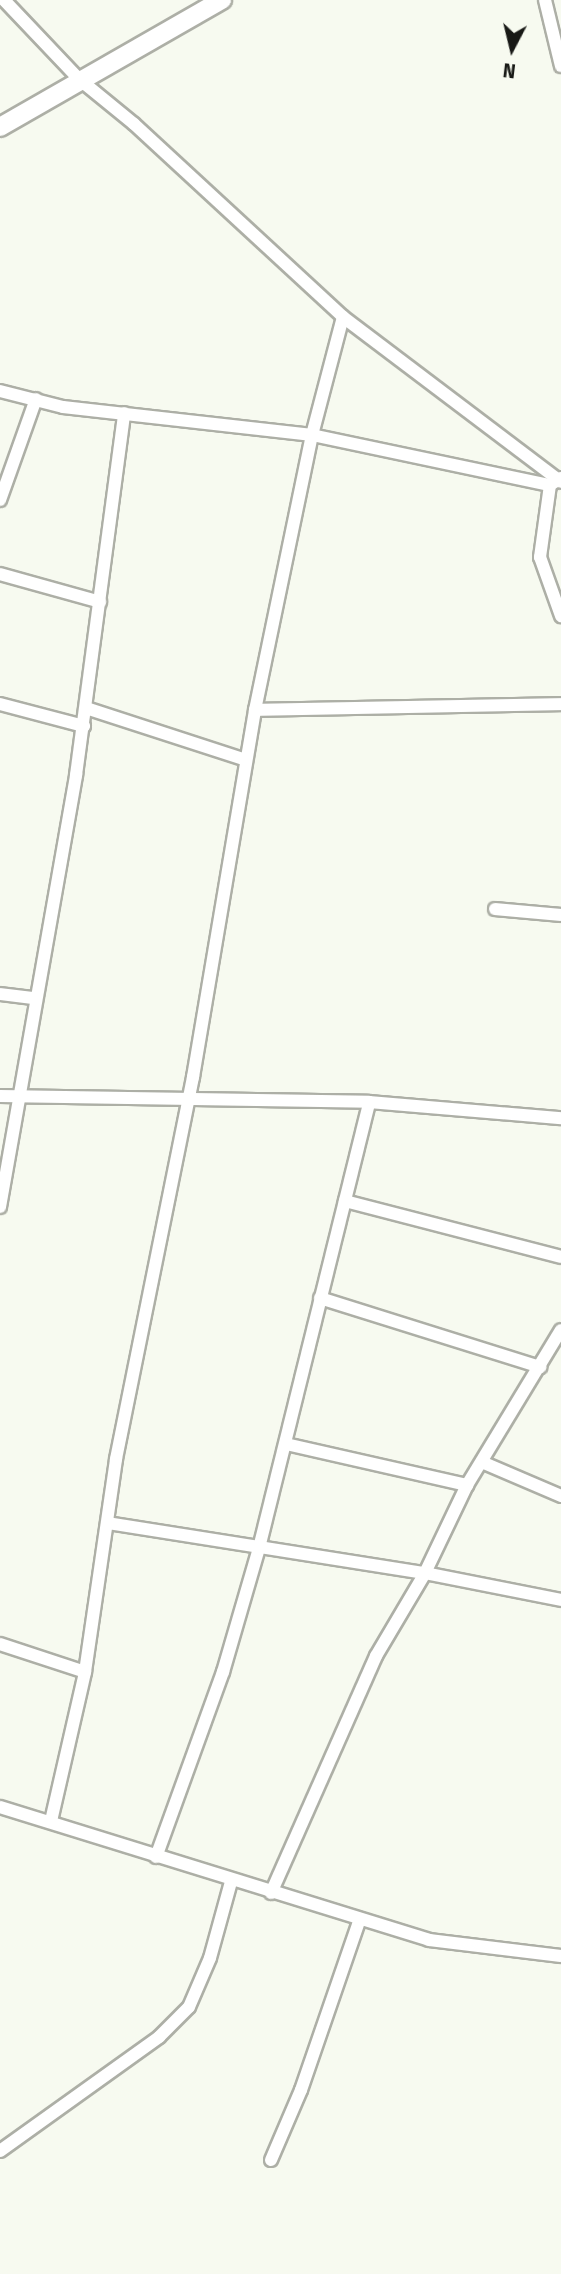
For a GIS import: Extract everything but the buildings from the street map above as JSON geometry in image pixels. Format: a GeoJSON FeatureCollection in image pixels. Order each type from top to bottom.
{"type":"FeatureCollection","features":[{"type":"Feature","properties":{"kind":"street"},"geometry":{"type":"LineString","coordinates":[[4,0],[79,79],[134,124],[343,317],[558,481]]}},
{"type":"Feature","properties":{"kind":"street"},"geometry":{"type":"LineString","coordinates":[[0,127],[79,79],[182,27],[222,0]]}},
{"type":"Feature","properties":{"kind":"street"},"geometry":{"type":"LineString","coordinates":[[545,0],[561,66]]}},
{"type":"Feature","properties":{"kind":"street"},"geometry":{"type":"LineString","coordinates":[[51,1821],[85,1672],[116,1459],[187,1097],[255,710],[312,435],[343,317]]}},
{"type":"Feature","properties":{"kind":"street"},"geometry":{"type":"LineString","coordinates":[[0,391],[190,425],[312,435],[558,481]]}},
{"type":"Feature","properties":{"kind":"street"},"geometry":{"type":"LineString","coordinates":[[0,500],[36,399]]}},
{"type":"Feature","properties":{"kind":"street"},"geometry":{"type":"LineString","coordinates":[[0,1207],[33,998],[84,726],[124,413]]}},
{"type":"Feature","properties":{"kind":"street"},"geometry":{"type":"LineString","coordinates":[[558,481],[540,557],[561,616]]}},
{"type":"Feature","properties":{"kind":"street"},"geometry":{"type":"LineString","coordinates":[[0,574],[100,602]]}},
{"type":"Feature","properties":{"kind":"street"},"geometry":{"type":"LineString","coordinates":[[0,704],[84,726]]}},
{"type":"Feature","properties":{"kind":"street"},"geometry":{"type":"LineString","coordinates":[[255,710],[561,704]]}},
{"type":"Feature","properties":{"kind":"street"},"geometry":{"type":"LineString","coordinates":[[86,708],[246,760]]}},
{"type":"Feature","properties":{"kind":"street"},"geometry":{"type":"LineString","coordinates":[[495,909],[561,915]]}},
{"type":"Feature","properties":{"kind":"street"},"geometry":{"type":"LineString","coordinates":[[0,994],[33,998]]}},
{"type":"Feature","properties":{"kind":"street"},"geometry":{"type":"LineString","coordinates":[[0,1096],[369,1102],[561,1118]]}},
{"type":"Feature","properties":{"kind":"street"},"geometry":{"type":"LineString","coordinates":[[156,1857],[223,1672],[259,1548],[369,1102]]}},
{"type":"Feature","properties":{"kind":"street"},"geometry":{"type":"LineString","coordinates":[[345,1201],[561,1257]]}},
{"type":"Feature","properties":{"kind":"street"},"geometry":{"type":"LineString","coordinates":[[320,1298],[540,1367]]}},
{"type":"Feature","properties":{"kind":"street"},"geometry":{"type":"LineString","coordinates":[[271,1893],[376,1656],[425,1573],[467,1485],[484,1463],[561,1330]]}},
{"type":"Feature","properties":{"kind":"street"},"geometry":{"type":"LineString","coordinates":[[286,1444],[467,1485]]}},
{"type":"Feature","properties":{"kind":"street"},"geometry":{"type":"LineString","coordinates":[[484,1463],[561,1496]]}},
{"type":"Feature","properties":{"kind":"street"},"geometry":{"type":"LineString","coordinates":[[108,1523],[425,1573],[561,1600]]}},
{"type":"Feature","properties":{"kind":"street"},"geometry":{"type":"LineString","coordinates":[[0,1644],[85,1672]]}},
{"type":"Feature","properties":{"kind":"street"},"geometry":{"type":"LineString","coordinates":[[0,1807],[51,1821],[231,1882],[429,1940],[561,1956]]}},
{"type":"Feature","properties":{"kind":"street"},"geometry":{"type":"LineString","coordinates":[[0,2151],[159,2037],[189,2007],[210,1958],[231,1882]]}},
{"type":"Feature","properties":{"kind":"street"},"geometry":{"type":"LineString","coordinates":[[271,2160],[301,2090],[360,1919]]}}]}
